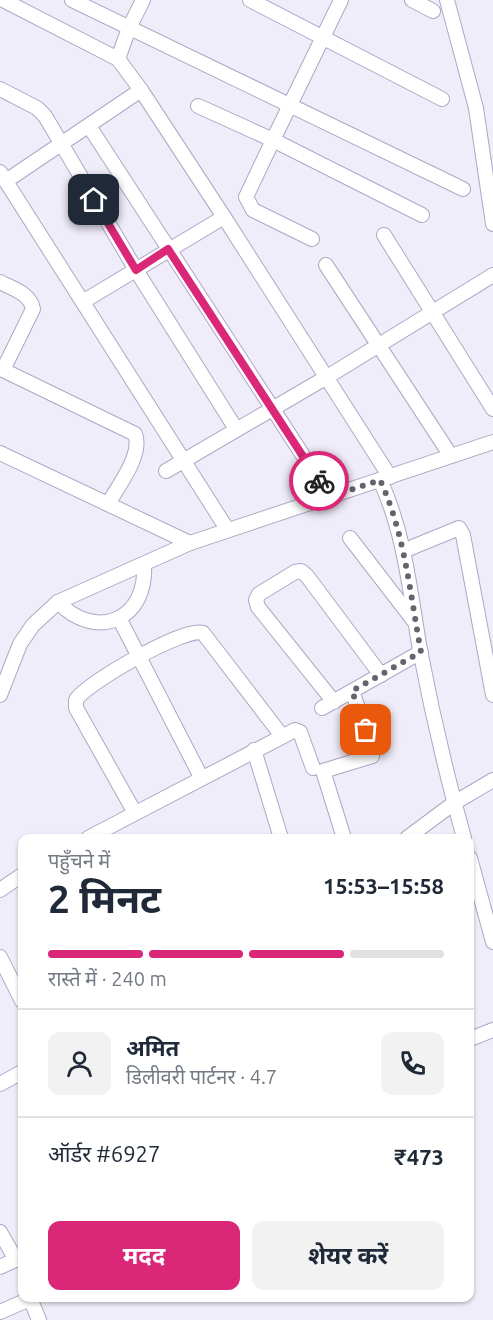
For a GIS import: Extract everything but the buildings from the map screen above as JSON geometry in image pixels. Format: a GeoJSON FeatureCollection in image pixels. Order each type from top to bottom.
{"type":"FeatureCollection","features":[{"type":"Feature","properties":{"kind":"street"},"geometry":{"type":"LineString","coordinates":[[72,0],[462,189]]}},
{"type":"Feature","properties":{"kind":"street"},"geometry":{"type":"LineString","coordinates":[[118,59],[129,28],[143,0]]}},
{"type":"Feature","properties":{"kind":"street"},"geometry":{"type":"LineString","coordinates":[[250,0],[323,35],[442,99]]}},
{"type":"Feature","properties":{"kind":"street"},"geometry":{"type":"LineString","coordinates":[[312,239],[253,210],[247,203],[246,197],[288,105],[341,0]]}},
{"type":"Feature","properties":{"kind":"street"},"geometry":{"type":"LineString","coordinates":[[411,0],[433,11]]}},
{"type":"Feature","properties":{"kind":"street"},"geometry":{"type":"LineString","coordinates":[[447,0],[476,108],[493,224]]}},
{"type":"Feature","properties":{"kind":"street"},"geometry":{"type":"LineString","coordinates":[[1,2],[118,59],[141,90],[327,377],[385,478],[403,551],[421,652],[454,803],[463,834]]}},
{"type":"Feature","properties":{"kind":"street"},"geometry":{"type":"LineString","coordinates":[[0,89],[38,108],[236,429]]}},
{"type":"Feature","properties":{"kind":"street"},"geometry":{"type":"LineString","coordinates":[[141,90],[61,144],[3,176],[186,460],[227,529]]}},
{"type":"Feature","properties":{"kind":"street"},"geometry":{"type":"LineString","coordinates":[[198,105],[422,215]]}},
{"type":"Feature","properties":{"kind":"street"},"geometry":{"type":"LineString","coordinates":[[89,126],[330,497]]}},
{"type":"Feature","properties":{"kind":"street"},"geometry":{"type":"LineString","coordinates":[[84,302],[224,217]]}},
{"type":"Feature","properties":{"kind":"street"},"geometry":{"type":"LineString","coordinates":[[384,235],[493,409]]}},
{"type":"Feature","properties":{"kind":"street"},"geometry":{"type":"LineString","coordinates":[[326,265],[451,456]]}},
{"type":"Feature","properties":{"kind":"street"},"geometry":{"type":"LineString","coordinates":[[166,471],[327,377],[493,275]]}},
{"type":"Feature","properties":{"kind":"street"},"geometry":{"type":"LineString","coordinates":[[0,282],[31,300],[33,309],[1,371],[135,434],[138,443],[134,457],[108,504]]}},
{"type":"Feature","properties":{"kind":"street"},"geometry":{"type":"LineString","coordinates":[[0,695],[20,644],[33,625],[58,602],[189,543],[227,529],[493,442]]}},
{"type":"Feature","properties":{"kind":"street"},"geometry":{"type":"LineString","coordinates":[[0,453],[189,543]]}},
{"type":"Feature","properties":{"kind":"street"},"geometry":{"type":"LineString","coordinates":[[403,551],[459,528],[463,535],[493,695]]}},
{"type":"Feature","properties":{"kind":"street"},"geometry":{"type":"LineString","coordinates":[[350,538],[416,622]]}},
{"type":"Feature","properties":{"kind":"street"},"geometry":{"type":"LineString","coordinates":[[58,602],[70,615],[86,622],[103,623],[119,618],[132,609],[141,596],[146,580],[144,564]]}},
{"type":"Feature","properties":{"kind":"street"},"geometry":{"type":"LineString","coordinates":[[381,675],[307,576],[295,572],[259,594],[256,600],[258,607],[328,705],[352,691],[381,675],[421,652]]}},
{"type":"Feature","properties":{"kind":"street"},"geometry":{"type":"LineString","coordinates":[[119,618],[201,777]]}},
{"type":"Feature","properties":{"kind":"street"},"geometry":{"type":"LineString","coordinates":[[135,813],[76,708],[76,700],[83,691],[139,656],[191,631],[203,633],[282,736]]}},
{"type":"Feature","properties":{"kind":"street"},"geometry":{"type":"LineString","coordinates":[[343,834],[323,771],[372,756],[373,750],[352,691]]}},
{"type":"Feature","properties":{"kind":"street"},"geometry":{"type":"LineString","coordinates":[[96,834],[295,730],[300,732],[313,768]]}},
{"type":"Feature","properties":{"kind":"street"},"geometry":{"type":"LineString","coordinates":[[254,750],[280,834]]}},
{"type":"Feature","properties":{"kind":"street"},"geometry":{"type":"LineString","coordinates":[[411,834],[454,803],[493,780]]}},
{"type":"Feature","properties":{"kind":"street"},"geometry":{"type":"LineString","coordinates":[[474,873],[493,942]]}},
{"type":"Feature","properties":{"kind":"street"},"geometry":{"type":"LineString","coordinates":[[0,890],[18,878]]}},
{"type":"Feature","properties":{"kind":"street"},"geometry":{"type":"LineString","coordinates":[[0,957],[18,993]]}},
{"type":"Feature","properties":{"kind":"street"},"geometry":{"type":"LineString","coordinates":[[474,1037],[493,1030]]}},
{"type":"Feature","properties":{"kind":"street"},"geometry":{"type":"LineString","coordinates":[[0,1084],[18,1074]]}},
{"type":"Feature","properties":{"kind":"street"},"geometry":{"type":"LineString","coordinates":[[0,1232],[18,1257]]}},
{"type":"Feature","properties":{"kind":"street"},"geometry":{"type":"LineString","coordinates":[[0,1267],[18,1258]]}},
{"type":"Feature","properties":{"kind":"street"},"geometry":{"type":"LineString","coordinates":[[0,1312],[22,1302]]}},
{"type":"Feature","properties":{"kind":"street"},"geometry":{"type":"LineString","coordinates":[[32,1302],[39,1320]]}},
{"type":"Feature","properties":{"kind":"way so far"},"geometry":{"type":"LineString","coordinates":[[319,481],[330,497],[380,480],[393,507],[401,540],[421,652],[352,691],[366,730]]}},
{"type":"Feature","properties":{"kind":"route"},"geometry":{"type":"LineString","coordinates":[[94,200],[136,270],[168,249],[319,481]]}}]}
